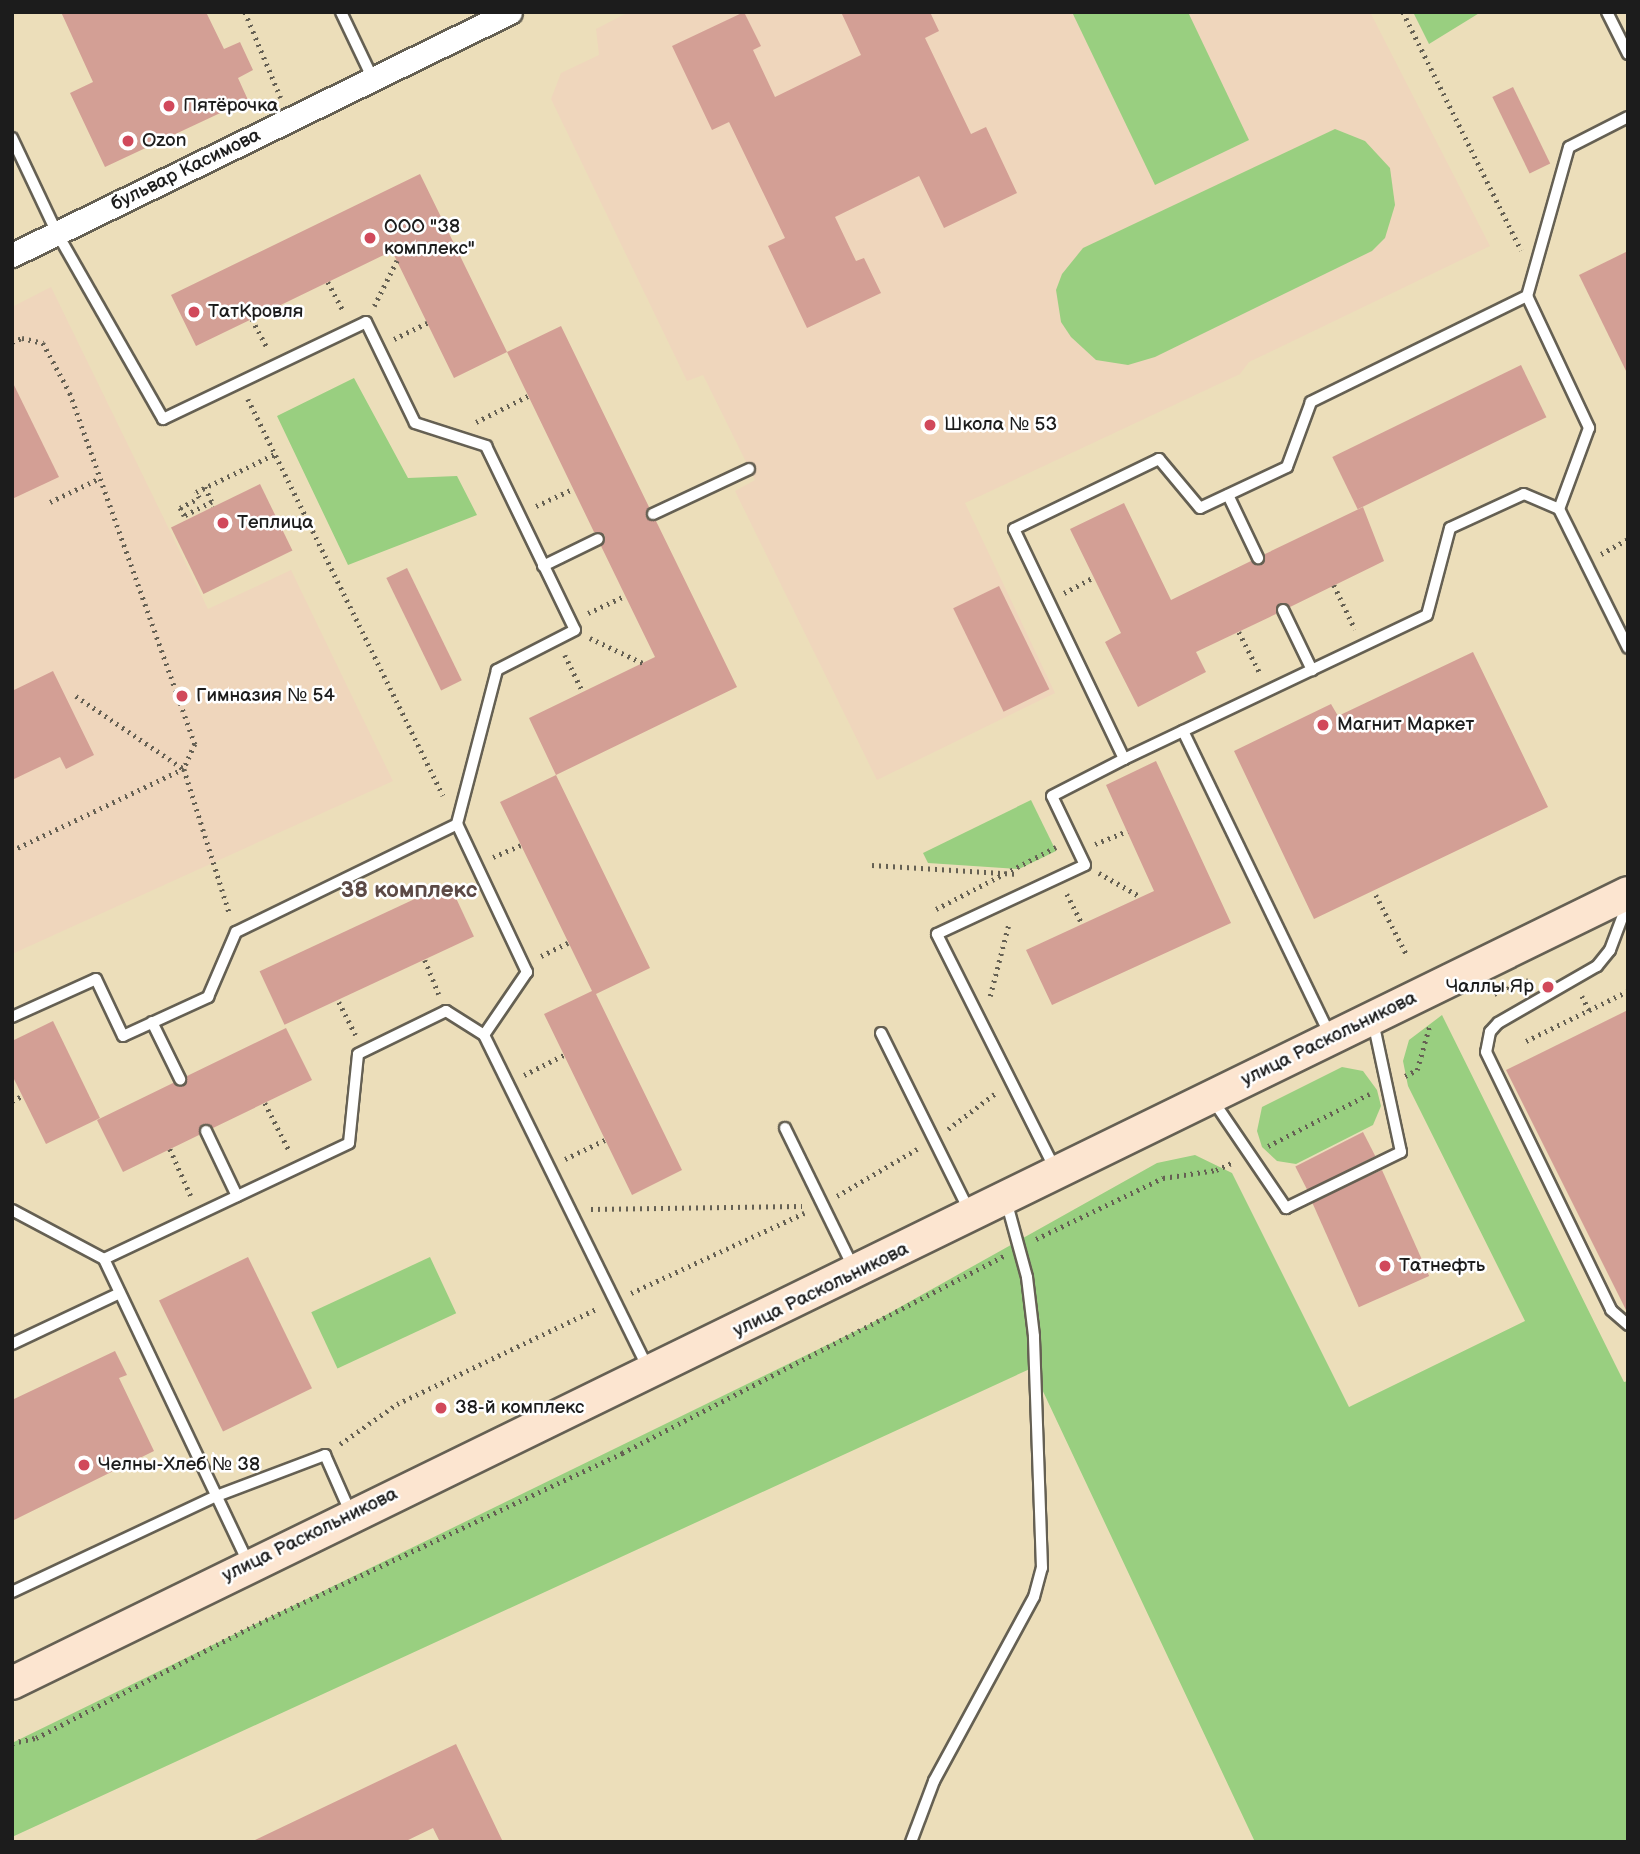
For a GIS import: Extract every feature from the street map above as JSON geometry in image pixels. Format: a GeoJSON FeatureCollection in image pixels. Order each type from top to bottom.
{"type":"FeatureCollection","features":[{"type":"Feature","properties":{"kind":"street","name":"бульвар Касимова"},"geometry":{"type":"LineString","coordinates":[[12,255],[372,77],[510,12]]}},
{"type":"Feature","properties":{"kind":"street","name":"улица Раскольникова"},"geometry":{"type":"LineString","coordinates":[[12,1683],[248,1564],[856,1273],[1331,1038],[1625,904]]}},
{"type":"Feature","properties":{"kind":"lane"},"geometry":{"type":"LineString","coordinates":[[341,12],[372,77]]}},
{"type":"Feature","properties":{"kind":"lane"},"geometry":{"type":"LineString","coordinates":[[1608,12],[1625,41],[1628,54]]}},
{"type":"Feature","properties":{"kind":"lane"},"geometry":{"type":"LineString","coordinates":[[1559,509],[1589,428],[1527,296],[1569,147],[1628,117]]}},
{"type":"Feature","properties":{"kind":"lane"},"geometry":{"type":"LineString","coordinates":[[12,138],[57,233],[163,419],[366,322],[415,422],[486,446],[573,626],[556,639],[497,670],[457,824],[527,972],[484,1035]]}},
{"type":"Feature","properties":{"kind":"lane"},"geometry":{"type":"LineString","coordinates":[[1124,759],[1014,529],[1159,459],[1200,508],[1287,467],[1311,402],[1527,296]]}},
{"type":"Feature","properties":{"kind":"lane"},"geometry":{"type":"LineString","coordinates":[[653,514],[749,469]]}},
{"type":"Feature","properties":{"kind":"lane"},"geometry":{"type":"LineString","coordinates":[[1058,1174],[937,934],[1085,866],[1052,796],[1427,615],[1450,528],[1524,494],[1559,509],[1628,648]]}},
{"type":"Feature","properties":{"kind":"lane"},"geometry":{"type":"LineString","coordinates":[[1228,495],[1258,558]]}},
{"type":"Feature","properties":{"kind":"lane"},"geometry":{"type":"LineString","coordinates":[[543,566],[598,539]]}},
{"type":"Feature","properties":{"kind":"lane"},"geometry":{"type":"LineString","coordinates":[[1283,610],[1312,670]]}},
{"type":"Feature","properties":{"kind":"lane"},"geometry":{"type":"LineString","coordinates":[[1183,731],[1331,1038]]}},
{"type":"Feature","properties":{"kind":"lane"},"geometry":{"type":"LineString","coordinates":[[12,1017],[96,979],[123,1036],[208,997],[236,932],[457,824]]}},
{"type":"Feature","properties":{"kind":"lane"},"geometry":{"type":"LineString","coordinates":[[1625,904],[1610,950],[1597,966],[1499,1023],[1490,1032],[1486,1052],[1611,1310],[1628,1325]]}},
{"type":"Feature","properties":{"kind":"lane"},"geometry":{"type":"LineString","coordinates":[[104,1259],[349,1143],[358,1054],[446,1011],[484,1035],[649,1372]]}},
{"type":"Feature","properties":{"kind":"lane"},"geometry":{"type":"LineString","coordinates":[[1210,1097],[1286,1208],[1401,1152],[1372,1019]]}},
{"type":"Feature","properties":{"kind":"lane"},"geometry":{"type":"LineString","coordinates":[[152,1022],[180,1079]]}},
{"type":"Feature","properties":{"kind":"lane"},"geometry":{"type":"LineString","coordinates":[[881,1033],[972,1216]]}},
{"type":"Feature","properties":{"kind":"lane"},"geometry":{"type":"LineString","coordinates":[[785,1128],[856,1273]]}},
{"type":"Feature","properties":{"kind":"lane"},"geometry":{"type":"LineString","coordinates":[[206,1131],[237,1196]]}},
{"type":"Feature","properties":{"kind":"lane"},"geometry":{"type":"LineString","coordinates":[[911,1842],[934,1781],[1034,1597],[1042,1568],[1034,1336],[1019,1248],[1006,1200]]}},
{"type":"Feature","properties":{"kind":"lane"},"geometry":{"type":"LineString","coordinates":[[12,1210],[104,1259],[214,1497],[248,1564]]}},
{"type":"Feature","properties":{"kind":"lane"},"geometry":{"type":"LineString","coordinates":[[12,1344],[120,1293]]}},
{"type":"Feature","properties":{"kind":"lane"},"geometry":{"type":"LineString","coordinates":[[12,1592],[214,1497],[325,1455],[351,1516]]}},
{"type":"Feature","properties":{"kind":"path"},"geometry":{"type":"LineString","coordinates":[[245,12],[290,118]]}},
{"type":"Feature","properties":{"kind":"path"},"geometry":{"type":"LineString","coordinates":[[1403,12],[1533,275]]}},
{"type":"Feature","properties":{"kind":"path"},"geometry":{"type":"LineString","coordinates":[[366,322],[397,260]]}},
{"type":"Feature","properties":{"kind":"path"},"geometry":{"type":"LineString","coordinates":[[328,282],[352,329]]}},
{"type":"Feature","properties":{"kind":"path"},"geometry":{"type":"LineString","coordinates":[[252,319],[276,365]]}},
{"type":"Feature","properties":{"kind":"path"},"geometry":{"type":"LineString","coordinates":[[378,347],[428,323]]}},
{"type":"Feature","properties":{"kind":"path"},"geometry":{"type":"LineString","coordinates":[[12,342],[22,338],[43,343],[70,393],[195,744],[184,769],[12,851]]}},
{"type":"Feature","properties":{"kind":"path"},"geometry":{"type":"LineString","coordinates":[[240,382],[457,824]]}},
{"type":"Feature","properties":{"kind":"path"},"geometry":{"type":"LineString","coordinates":[[451,435],[528,396]]}},
{"type":"Feature","properties":{"kind":"path"},"geometry":{"type":"LineString","coordinates":[[205,487],[213,504],[184,516],[180,508],[199,498],[196,492],[205,487],[275,454]]}},
{"type":"Feature","properties":{"kind":"path"},"geometry":{"type":"LineString","coordinates":[[50,502],[100,478]]}},
{"type":"Feature","properties":{"kind":"path"},"geometry":{"type":"LineString","coordinates":[[519,514],[573,489]]}},
{"type":"Feature","properties":{"kind":"path"},"geometry":{"type":"LineString","coordinates":[[1585,562],[1628,539]]}},
{"type":"Feature","properties":{"kind":"path"},"geometry":{"type":"LineString","coordinates":[[1048,601],[1094,577]]}},
{"type":"Feature","properties":{"kind":"path"},"geometry":{"type":"LineString","coordinates":[[1334,585],[1363,645]]}},
{"type":"Feature","properties":{"kind":"path"},"geometry":{"type":"LineString","coordinates":[[573,626],[625,596]]}},
{"type":"Feature","properties":{"kind":"path"},"geometry":{"type":"LineString","coordinates":[[573,626],[643,663]]}},
{"type":"Feature","properties":{"kind":"path"},"geometry":{"type":"LineString","coordinates":[[1239,632],[1269,691]]}},
{"type":"Feature","properties":{"kind":"path"},"geometry":{"type":"LineString","coordinates":[[556,639],[583,692]]}},
{"type":"Feature","properties":{"kind":"path"},"geometry":{"type":"LineString","coordinates":[[76,696],[184,769],[236,932]]}},
{"type":"Feature","properties":{"kind":"path"},"geometry":{"type":"LineString","coordinates":[[1078,851],[1127,831]]}},
{"type":"Feature","properties":{"kind":"path"},"geometry":{"type":"LineString","coordinates":[[936,909],[1072,839]]}},
{"type":"Feature","properties":{"kind":"path"},"geometry":{"type":"LineString","coordinates":[[476,864],[521,845]]}},
{"type":"Feature","properties":{"kind":"path"},"geometry":{"type":"LineString","coordinates":[[872,865],[1060,877],[1082,924]]}},
{"type":"Feature","properties":{"kind":"path"},"geometry":{"type":"LineString","coordinates":[[1085,866],[1141,897]]}},
{"type":"Feature","properties":{"kind":"path"},"geometry":{"type":"LineString","coordinates":[[1376,895],[1408,955]]}},
{"type":"Feature","properties":{"kind":"path"},"geometry":{"type":"LineString","coordinates":[[983,1027],[1015,898]]}},
{"type":"Feature","properties":{"kind":"path"},"geometry":{"type":"LineString","coordinates":[[523,964],[568,943]]}},
{"type":"Feature","properties":{"kind":"path"},"geometry":{"type":"LineString","coordinates":[[425,960],[446,1011]]}},
{"type":"Feature","properties":{"kind":"path"},"geometry":{"type":"LineString","coordinates":[[1526,1041],[1628,991]]}},
{"type":"Feature","properties":{"kind":"path"},"geometry":{"type":"LineString","coordinates":[[339,1002],[364,1051]]}},
{"type":"Feature","properties":{"kind":"path"},"geometry":{"type":"LineString","coordinates":[[508,1083],[564,1055]]}},
{"type":"Feature","properties":{"kind":"path"},"geometry":{"type":"LineString","coordinates":[[325,1455],[397,1404],[821,1205],[934,1140],[999,1090],[1004,1071]]}},
{"type":"Feature","properties":{"kind":"path"},"geometry":{"type":"LineString","coordinates":[[12,1101],[22,1096]]}},
{"type":"Feature","properties":{"kind":"path"},"geometry":{"type":"LineString","coordinates":[[265,1103],[298,1167]]}},
{"type":"Feature","properties":{"kind":"path"},"geometry":{"type":"LineString","coordinates":[[548,1167],[606,1140]]}},
{"type":"Feature","properties":{"kind":"path"},"geometry":{"type":"LineString","coordinates":[[170,1149],[200,1214]]}},
{"type":"Feature","properties":{"kind":"path"},"geometry":{"type":"LineString","coordinates":[[12,1743],[36,1738],[253,1626],[622,1453],[1103,1203],[1164,1178],[1189,1175]]}},
{"type":"Feature","properties":{"kind":"path"},"geometry":{"type":"LineString","coordinates":[[569,1209],[821,1205]]}},
{"type":"Feature","properties":{"kind":"shaded area","name":"Школа № 53"},"geometry":{"type":"Polygon","coordinates":[[[629,12],[1370,12],[1490,246],[1249,362],[1240,374],[965,503],[1055,693],[877,780],[735,491],[755,480],[703,375],[687,381],[551,99],[561,73],[599,55],[596,29],[629,12]]]}},
{"type":"Feature","properties":{"kind":"shaded area","name":"Гимназия № 54"},"geometry":{"type":"Polygon","coordinates":[[[51,287],[208,609],[291,570],[393,781],[12,954],[12,307],[51,287]]]}},
{"type":"Feature","properties":{"kind":"green space"},"geometry":{"type":"Polygon","coordinates":[[[1072,12],[1188,12],[1249,140],[1155,185],[1072,12]]]}},
{"type":"Feature","properties":{"kind":"green space"},"geometry":{"type":"Polygon","coordinates":[[[1413,12],[1481,12],[1429,44],[1413,12]]]}},
{"type":"Feature","properties":{"kind":"green space"},"geometry":{"type":"Polygon","coordinates":[[[1335,129],[1365,141],[1390,168],[1395,205],[1385,238],[1372,251],[1155,357],[1128,365],[1096,360],[1071,337],[1061,322],[1056,290],[1062,274],[1083,248],[1335,129]]]}},
{"type":"Feature","properties":{"kind":"green space"},"geometry":{"type":"Polygon","coordinates":[[[354,378],[408,478],[457,476],[477,515],[348,565],[277,416],[354,378]]]}},
{"type":"Feature","properties":{"kind":"green space"},"geometry":{"type":"Polygon","coordinates":[[[1031,800],[1056,851],[1019,869],[928,863],[923,853],[1031,800]]]}},
{"type":"Feature","properties":{"kind":"green space"},"geometry":{"type":"Polygon","coordinates":[[[1442,1015],[1624,1382],[1628,1381],[1628,1842],[1255,1842],[1032,1368],[12,1837],[12,1743],[868,1325],[1157,1163],[1195,1155],[1232,1173],[1349,1407],[1525,1321],[1408,1086],[1403,1061],[1409,1040],[1442,1015]]]}},
{"type":"Feature","properties":{"kind":"green space"},"geometry":{"type":"Polygon","coordinates":[[[1342,1067],[1363,1071],[1377,1090],[1381,1106],[1373,1125],[1296,1164],[1277,1161],[1262,1147],[1257,1131],[1262,1107],[1342,1067]]]}},
{"type":"Feature","properties":{"kind":"green space"},"geometry":{"type":"Polygon","coordinates":[[[430,1257],[456,1313],[337,1369],[311,1312],[430,1257]]]}},
{"type":"Feature","properties":{"kind":"building"},"geometry":{"type":"Polygon","coordinates":[[[61,12],[206,12],[224,49],[240,42],[253,70],[238,78],[248,100],[105,167],[70,93],[93,82],[61,12]]]}},
{"type":"Feature","properties":{"kind":"building"},"geometry":{"type":"Polygon","coordinates":[[[744,12],[761,46],[753,50],[775,97],[861,55],[841,12],[930,12],[939,31],[925,38],[971,134],[986,127],[1017,193],[944,228],[919,176],[835,217],[856,261],[864,258],[881,293],[807,328],[768,246],[785,238],[729,122],[712,130],[672,46],[744,12]]]}},
{"type":"Feature","properties":{"kind":"building"},"geometry":{"type":"Polygon","coordinates":[[[1513,87],[1550,163],[1530,173],[1492,97],[1513,87]]]}},
{"type":"Feature","properties":{"kind":"building"},"geometry":{"type":"Polygon","coordinates":[[[420,174],[507,352],[454,378],[392,251],[196,346],[171,295],[420,174]]]}},
{"type":"Feature","properties":{"kind":"building"},"geometry":{"type":"Polygon","coordinates":[[[1628,251],[1628,375],[1579,275],[1628,251]]]}},
{"type":"Feature","properties":{"kind":"building"},"geometry":{"type":"Polygon","coordinates":[[[561,326],[649,507],[646,518],[656,521],[737,687],[556,775],[529,718],[655,657],[601,546],[605,535],[594,532],[507,352],[561,326]]]}},
{"type":"Feature","properties":{"kind":"building"},"geometry":{"type":"Polygon","coordinates":[[[1521,365],[1546,417],[1358,509],[1332,457],[1521,365]]]}},
{"type":"Feature","properties":{"kind":"building"},"geometry":{"type":"Polygon","coordinates":[[[12,381],[59,477],[12,499],[12,381]]]}},
{"type":"Feature","properties":{"kind":"building"},"geometry":{"type":"Polygon","coordinates":[[[260,484],[292,551],[203,594],[171,527],[260,484]]]}},
{"type":"Feature","properties":{"kind":"building"},"geometry":{"type":"Polygon","coordinates":[[[1124,503],[1171,600],[1251,561],[1262,565],[1265,554],[1363,507],[1384,561],[1290,607],[1279,603],[1276,614],[1196,652],[1206,672],[1138,707],[1105,642],[1121,633],[1070,529],[1124,503]]]}},
{"type":"Feature","properties":{"kind":"building"},"geometry":{"type":"Polygon","coordinates":[[[407,568],[462,680],[441,690],[386,578],[407,568]]]}},
{"type":"Feature","properties":{"kind":"building"},"geometry":{"type":"Polygon","coordinates":[[[999,586],[1049,689],[1004,712],[953,608],[999,586]]]}},
{"type":"Feature","properties":{"kind":"building"},"geometry":{"type":"Polygon","coordinates":[[[1473,652],[1548,807],[1314,919],[1234,751],[1331,704],[1338,716],[1473,652]]]}},
{"type":"Feature","properties":{"kind":"building"},"geometry":{"type":"Polygon","coordinates":[[[53,671],[94,755],[66,769],[60,757],[12,780],[12,691],[53,671]]]}},
{"type":"Feature","properties":{"kind":"building"},"geometry":{"type":"Polygon","coordinates":[[[1156,761],[1231,923],[1052,1005],[1026,950],[1154,891],[1106,785],[1156,761]]]}},
{"type":"Feature","properties":{"kind":"building"},"geometry":{"type":"Polygon","coordinates":[[[556,775],[650,968],[596,994],[682,1170],[632,1195],[544,1014],[592,991],[500,802],[556,775]]]}},
{"type":"Feature","properties":{"kind":"building"},"geometry":{"type":"Polygon","coordinates":[[[449,883],[474,936],[285,1025],[260,971],[449,883]]]}},
{"type":"Feature","properties":{"kind":"building"},"geometry":{"type":"Polygon","coordinates":[[[1628,1010],[1628,1314],[1506,1070],[1628,1010]]]}},
{"type":"Feature","properties":{"kind":"building"},"geometry":{"type":"Polygon","coordinates":[[[53,1021],[100,1118],[46,1144],[12,1075],[12,1041],[53,1021]]]}},
{"type":"Feature","properties":{"kind":"building"},"geometry":{"type":"Polygon","coordinates":[[[286,1028],[312,1080],[213,1128],[202,1124],[199,1135],[123,1172],[97,1120],[173,1083],[183,1086],[187,1076],[286,1028]]]}},
{"type":"Feature","properties":{"kind":"building"},"geometry":{"type":"Polygon","coordinates":[[[1363,1132],[1375,1156],[1308,1191],[1295,1167],[1363,1132]]]}},
{"type":"Feature","properties":{"kind":"building","name":"Татнефть"},"geometry":{"type":"Polygon","coordinates":[[[1382,1170],[1429,1276],[1359,1307],[1312,1201],[1382,1170]]]}},
{"type":"Feature","properties":{"kind":"building"},"geometry":{"type":"Polygon","coordinates":[[[248,1257],[312,1388],[223,1432],[159,1300],[248,1257]]]}},
{"type":"Feature","properties":{"kind":"building"},"geometry":{"type":"Polygon","coordinates":[[[115,1351],[127,1375],[119,1378],[154,1451],[12,1521],[12,1400],[115,1351]]]}},
{"type":"Feature","properties":{"kind":"building"},"geometry":{"type":"Polygon","coordinates":[[[456,1744],[503,1842],[440,1842],[433,1828],[404,1842],[251,1842],[456,1744]]]}},
{"type":"Feature","properties":{"kind":"place","name":"Пятёрочка"},"geometry":{"type":"Point","coordinates":[169,106]}},
{"type":"Feature","properties":{"kind":"place","name":"Ozon"},"geometry":{"type":"Point","coordinates":[128,141]}},
{"type":"Feature","properties":{"kind":"place","name":"ООО \"38 комплекс\""},"geometry":{"type":"Point","coordinates":[370,238]}},
{"type":"Feature","properties":{"kind":"place","name":"ТатКровля"},"geometry":{"type":"Point","coordinates":[194,312]}},
{"type":"Feature","properties":{"kind":"place","name":"Школа № 53"},"geometry":{"type":"Point","coordinates":[930,425]}},
{"type":"Feature","properties":{"kind":"place","name":"Теплица"},"geometry":{"type":"Point","coordinates":[223,523]}},
{"type":"Feature","properties":{"kind":"place","name":"Гимназия № 54"},"geometry":{"type":"Point","coordinates":[182,696]}},
{"type":"Feature","properties":{"kind":"place","name":"Магнит Маркет"},"geometry":{"type":"Point","coordinates":[1323,725]}},
{"type":"Feature","properties":{"kind":"place","name":"Чаллы Яр"},"geometry":{"type":"Point","coordinates":[1548,987]}},
{"type":"Feature","properties":{"kind":"place","name":"Татнефть"},"geometry":{"type":"Point","coordinates":[1385,1266]}},
{"type":"Feature","properties":{"kind":"place","name":"38-й комплекс"},"geometry":{"type":"Point","coordinates":[441,1408]}},
{"type":"Feature","properties":{"kind":"place","name":"Челны-Хлеб № 38"},"geometry":{"type":"Point","coordinates":[84,1465]}},
{"type":"Feature","properties":{"kind":"district","name":"38 комплекс"},"geometry":{"type":"Point","coordinates":[409,890]}}]}
